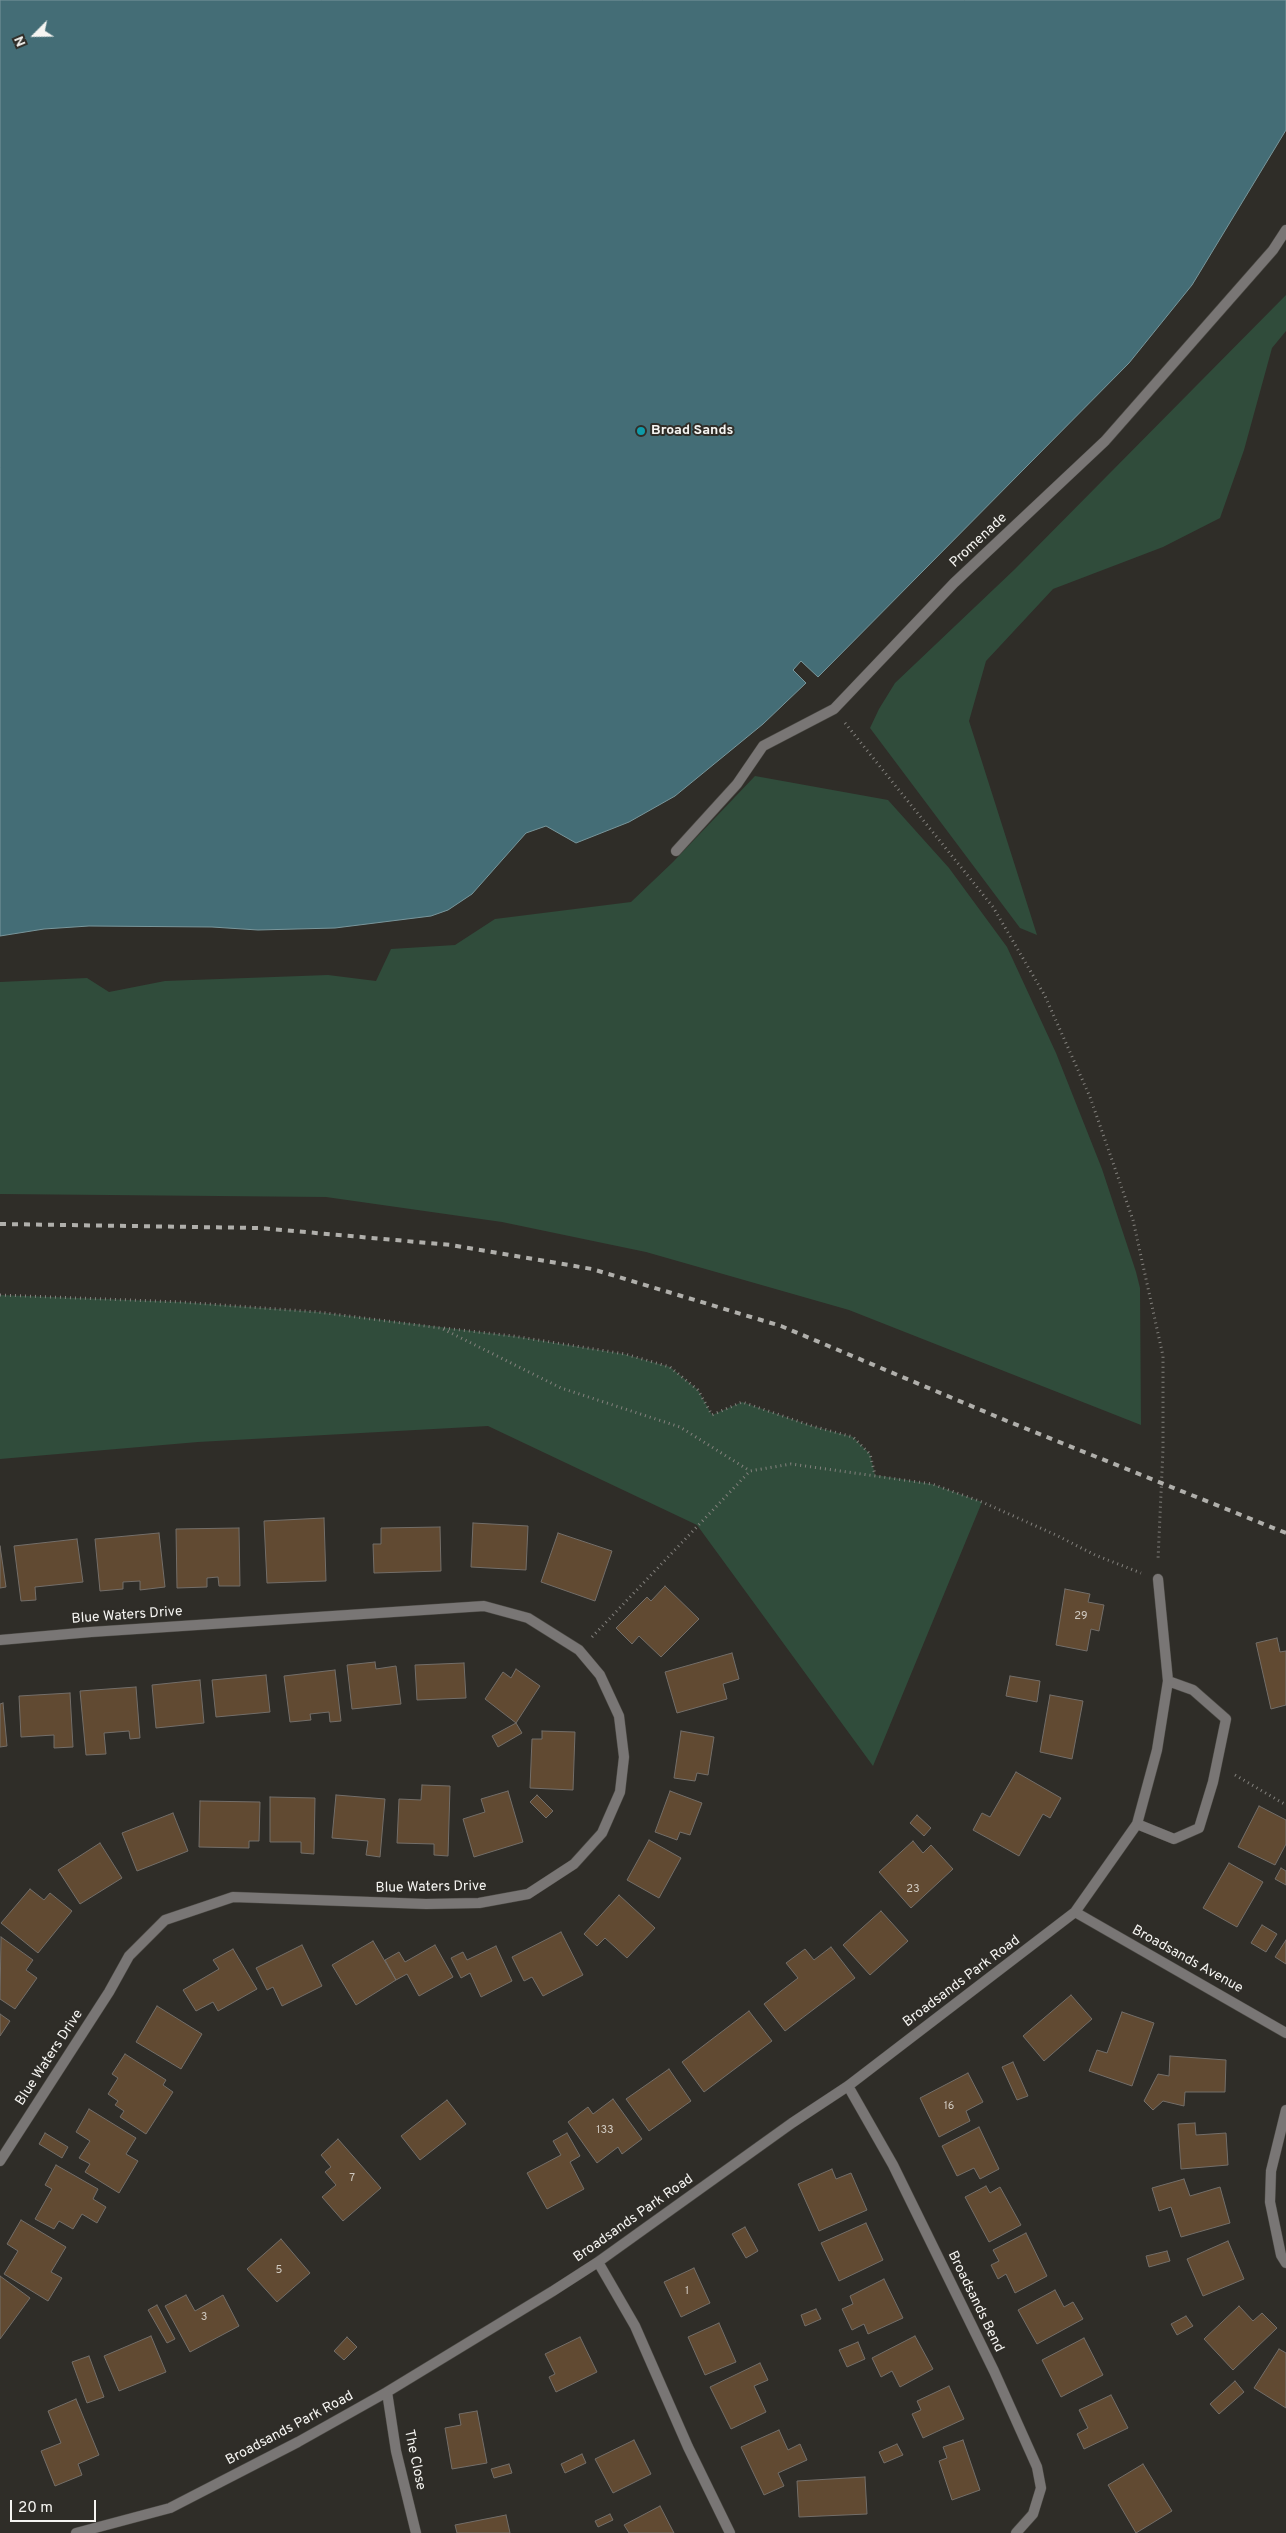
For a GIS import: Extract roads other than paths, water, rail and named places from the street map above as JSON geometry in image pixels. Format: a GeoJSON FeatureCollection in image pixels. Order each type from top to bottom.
{"type":"FeatureCollection","features":[{"type":"Feature","properties":{"kind":"street","name":"Promenade"},"geometry":{"type":"LineString","coordinates":[[676,851],[738,784],[763,746],[834,709],[954,583],[1105,441],[1273,250],[1286,230]]}},
{"type":"Feature","properties":{"kind":"street","name":"Broadsands Park Road"},"geometry":{"type":"LineString","coordinates":[[76,2533],[170,2508],[298,2442],[387,2392],[598,2262],[792,2123],[848,2086],[1075,1912],[1137,1824],[1157,1750],[1168,1681],[1158,1579]]}},
{"type":"Feature","properties":{"kind":"street","name":"Blue Waters Drive"},"geometry":{"type":"LineString","coordinates":[[0,1640],[91,1632],[484,1606],[528,1618],[579,1650],[600,1675],[619,1716],[624,1757],[620,1792],[602,1833],[574,1864],[528,1894],[479,1903],[426,1904],[233,1898],[165,1920],[129,1956],[109,1992],[0,2160]]}},
{"type":"Feature","properties":{"kind":"street"},"geometry":{"type":"LineString","coordinates":[[1137,1824],[1174,1839],[1200,1828],[1217,1765],[1226,1719],[1192,1690],[1168,1681]]}},
{"type":"Feature","properties":{"kind":"street","name":"Broadsands Avenue"},"geometry":{"type":"LineString","coordinates":[[1075,1912],[1286,2033]]}},
{"type":"Feature","properties":{"kind":"street","name":"Broadsands Bend"},"geometry":{"type":"LineString","coordinates":[[848,2086],[893,2165],[994,2371],[1038,2467],[1042,2488],[1033,2514],[1016,2533]]}},
{"type":"Feature","properties":{"kind":"street"},"geometry":{"type":"LineString","coordinates":[[1286,2110],[1272,2171],[1270,2202],[1281,2255],[1286,2263]]}},
{"type":"Feature","properties":{"kind":"street"},"geometry":{"type":"LineString","coordinates":[[598,2262],[635,2326],[688,2446],[730,2533]]}},
{"type":"Feature","properties":{"kind":"street","name":"The Close"},"geometry":{"type":"LineString","coordinates":[[387,2392],[396,2451],[416,2533]]}},
{"type":"Feature","properties":{"kind":"water","name":"Broad Sands"},"geometry":{"type":"Polygon","coordinates":[[[0,0],[1286,0],[1286,130],[1192,285],[1129,363],[818,677],[801,661],[793,670],[806,683],[763,724],[675,796],[629,822],[576,843],[546,826],[526,833],[472,894],[448,910],[431,916],[335,928],[258,930],[212,927],[89,926],[44,929],[0,936],[0,0]]]}},
{"type":"Feature","properties":{"kind":"railway"},"geometry":{"type":"LineString","coordinates":[[0,1224],[260,1228],[451,1245],[592,1269],[781,1326],[1007,1421],[1286,1533]]}},
{"type":"Feature","properties":{"kind":"place","name":"Broad Sands"},"geometry":{"type":"Point","coordinates":[641,431]}}]}
